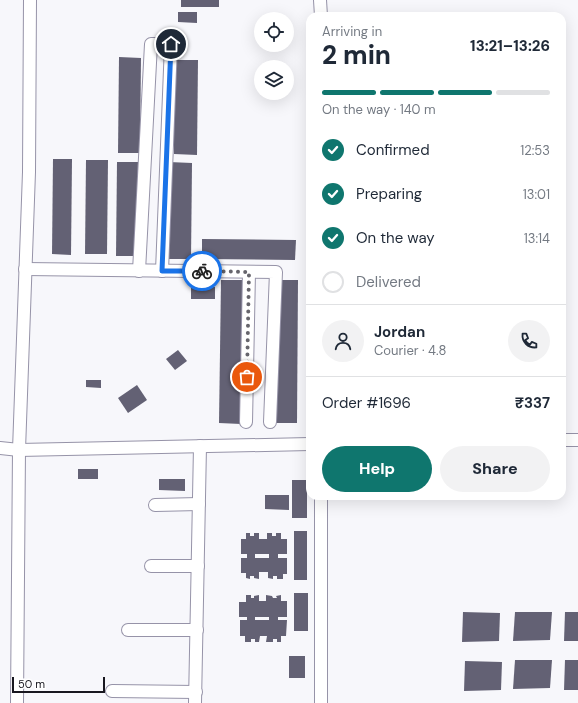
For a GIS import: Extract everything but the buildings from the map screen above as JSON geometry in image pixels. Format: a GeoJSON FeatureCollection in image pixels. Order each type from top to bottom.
{"type":"FeatureCollection","features":[{"type":"Feature","properties":{"kind":"street"},"geometry":{"type":"LineString","coordinates":[[17,703],[19,450],[29,172],[30,0]]}},
{"type":"Feature","properties":{"kind":"street"},"geometry":{"type":"LineString","coordinates":[[320,0],[320,12]]}},
{"type":"Feature","properties":{"kind":"street"},"geometry":{"type":"LineString","coordinates":[[139,271],[151,44],[171,44],[162,271]]}},
{"type":"Feature","properties":{"kind":"street"},"geometry":{"type":"LineString","coordinates":[[25,269],[276,272],[270,422]]}},
{"type":"Feature","properties":{"kind":"street"},"geometry":{"type":"LineString","coordinates":[[246,422],[249,272]]}},
{"type":"Feature","properties":{"kind":"street"},"geometry":{"type":"LineString","coordinates":[[566,440],[578,440]]}},
{"type":"Feature","properties":{"kind":"street"},"geometry":{"type":"LineString","coordinates":[[0,448],[19,450],[306,444]]}},
{"type":"Feature","properties":{"kind":"street"},"geometry":{"type":"LineString","coordinates":[[112,691],[196,697],[200,446]]}},
{"type":"Feature","properties":{"kind":"street"},"geometry":{"type":"LineString","coordinates":[[320,703],[322,500]]}},
{"type":"Feature","properties":{"kind":"street"},"geometry":{"type":"LineString","coordinates":[[154,504],[199,504]]}},
{"type":"Feature","properties":{"kind":"street"},"geometry":{"type":"LineString","coordinates":[[151,566],[198,566]]}},
{"type":"Feature","properties":{"kind":"street"},"geometry":{"type":"LineString","coordinates":[[128,630],[197,630]]}},
{"type":"Feature","properties":{"kind":"way so far"},"geometry":{"type":"LineString","coordinates":[[202,271],[249,272],[247,377]]}},
{"type":"Feature","properties":{"kind":"route"},"geometry":{"type":"LineString","coordinates":[[171,44],[162,271],[202,271]]}}]}
